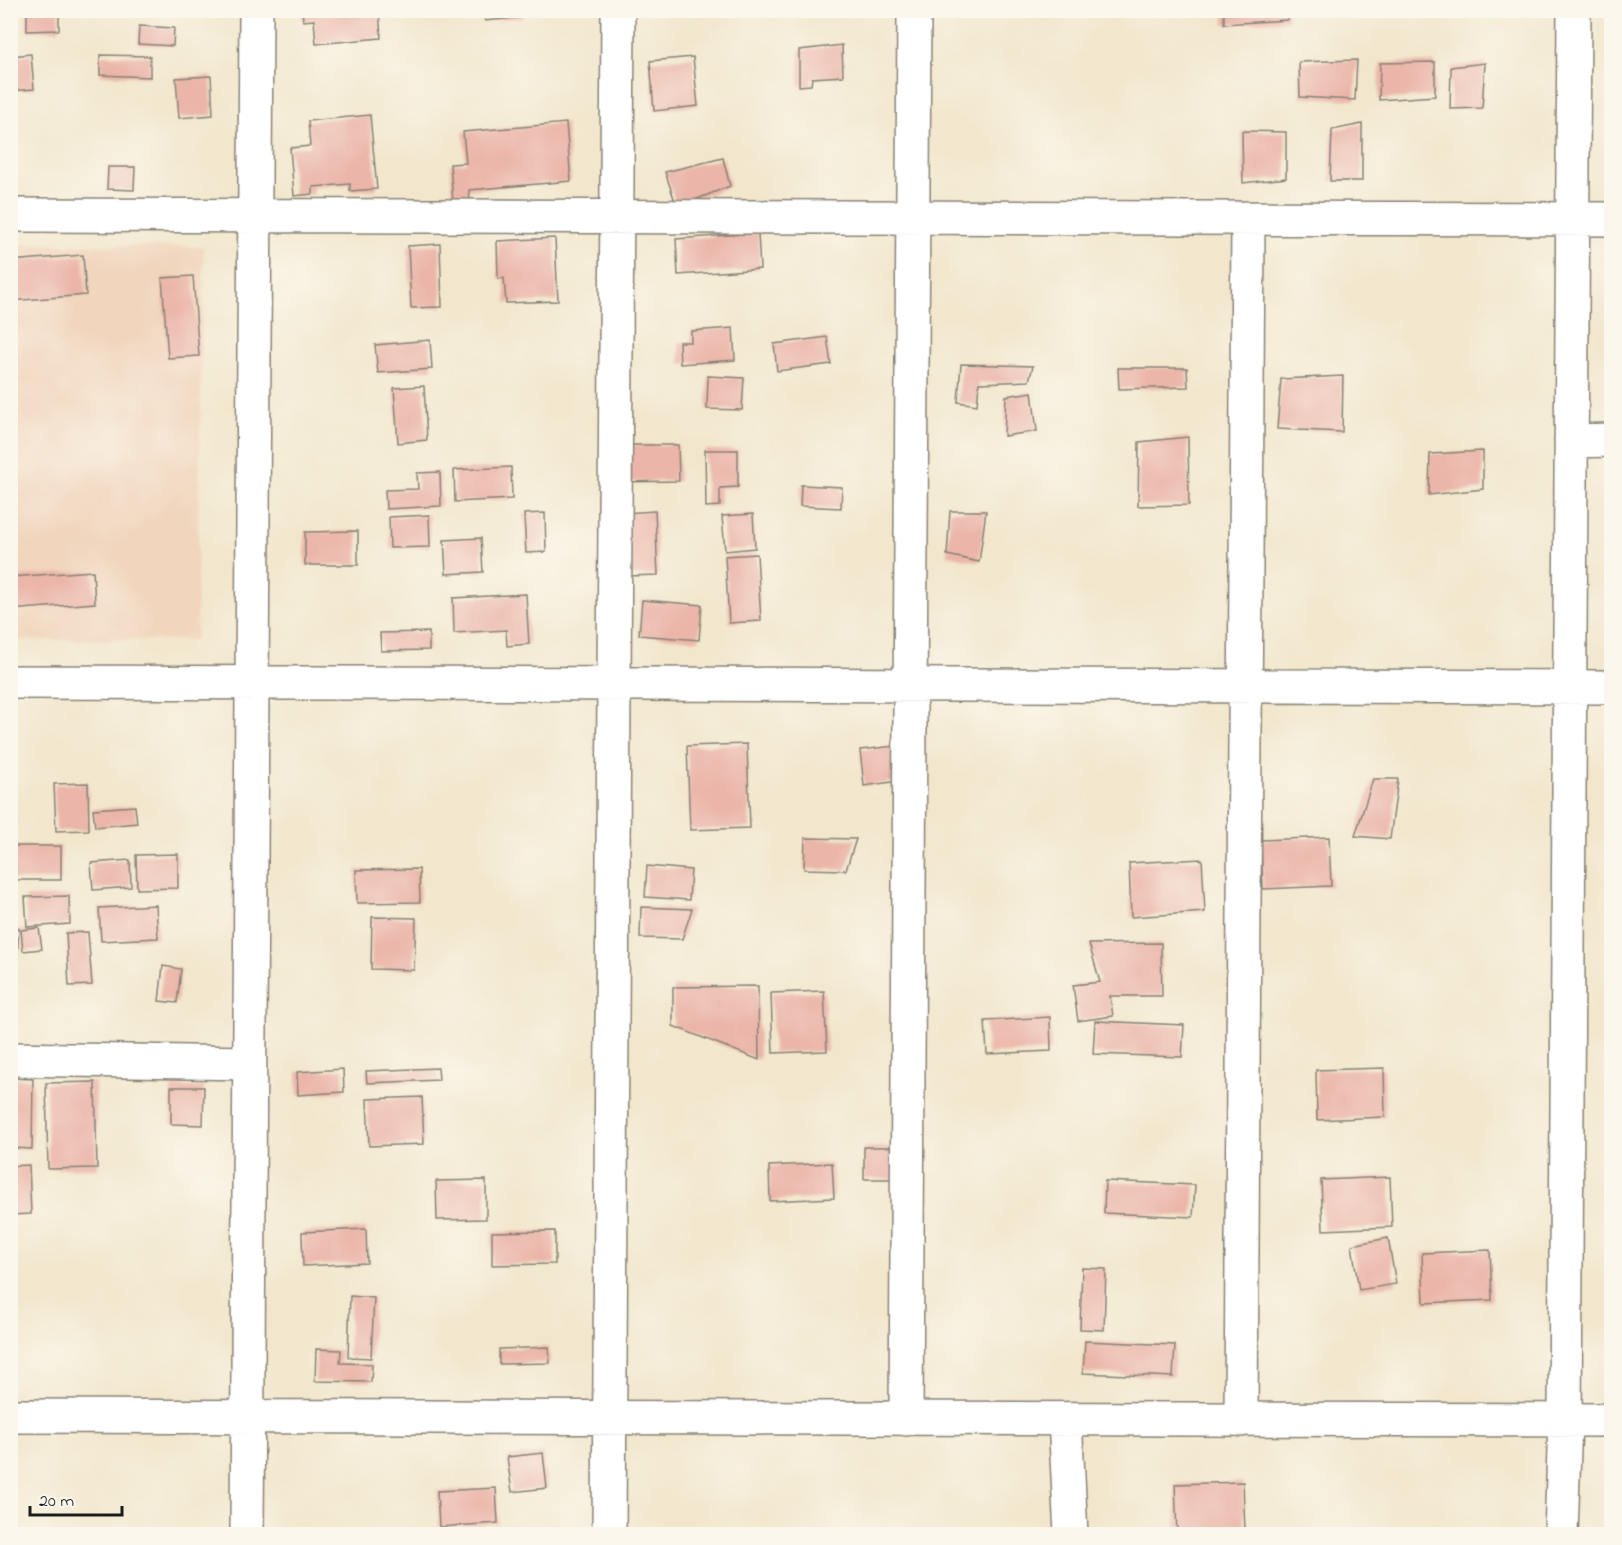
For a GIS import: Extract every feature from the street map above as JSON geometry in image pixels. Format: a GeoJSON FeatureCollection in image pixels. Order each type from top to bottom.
{"type":"FeatureCollection","features":[{"type":"Feature","properties":{"kind":"street"},"geometry":{"type":"LineString","coordinates":[[247,1534],[256,10]]}},
{"type":"Feature","properties":{"kind":"street"},"geometry":{"type":"LineString","coordinates":[[609,1534],[618,10]]}},
{"type":"Feature","properties":{"kind":"street"},"geometry":{"type":"LineString","coordinates":[[906,1419],[914,10]]}},
{"type":"Feature","properties":{"kind":"street"},"geometry":{"type":"LineString","coordinates":[[1561,1534],[1565,1421],[1574,10]]}},
{"type":"Feature","properties":{"kind":"street"},"geometry":{"type":"LineString","coordinates":[[10,215],[1611,219]]}},
{"type":"Feature","properties":{"kind":"street"},"geometry":{"type":"LineString","coordinates":[[1241,1420],[1248,219]]}},
{"type":"Feature","properties":{"kind":"street"},"geometry":{"type":"LineString","coordinates":[[1571,441],[1611,440]]}},
{"type":"Feature","properties":{"kind":"street"},"geometry":{"type":"LineString","coordinates":[[10,682],[1611,687]]}},
{"type":"Feature","properties":{"kind":"street"},"geometry":{"type":"LineString","coordinates":[[10,1059],[249,1063]]}},
{"type":"Feature","properties":{"kind":"street"},"geometry":{"type":"LineString","coordinates":[[10,1416],[1611,1420]]}},
{"type":"Feature","properties":{"kind":"street"},"geometry":{"type":"LineString","coordinates":[[1065,1419],[1071,1534]]}},
{"type":"Feature","properties":{"kind":"shaded area"},"geometry":{"type":"Polygon","coordinates":[[[11,244],[204,247],[196,640],[11,640],[11,244]]]}},
{"type":"Feature","properties":{"kind":"building"},"geometry":{"type":"Polygon","coordinates":[[[27,10],[59,10],[59,30],[27,31],[27,10]]]}},
{"type":"Feature","properties":{"kind":"building"},"geometry":{"type":"Polygon","coordinates":[[[302,10],[379,10],[381,38],[316,44],[314,20],[303,21],[302,10]]]}},
{"type":"Feature","properties":{"kind":"building"},"geometry":{"type":"Polygon","coordinates":[[[484,10],[523,10],[523,17],[485,21],[484,10]]]}},
{"type":"Feature","properties":{"kind":"building"},"geometry":{"type":"Polygon","coordinates":[[[1224,10],[1287,10],[1288,20],[1224,24],[1224,10]]]}},
{"type":"Feature","properties":{"kind":"building"},"geometry":{"type":"Polygon","coordinates":[[[139,26],[174,28],[173,46],[138,44],[139,26]]]}},
{"type":"Feature","properties":{"kind":"building"},"geometry":{"type":"Polygon","coordinates":[[[842,45],[843,76],[812,78],[811,85],[799,86],[799,50],[842,45]]]}},
{"type":"Feature","properties":{"kind":"building"},"geometry":{"type":"Polygon","coordinates":[[[31,54],[34,89],[10,91],[10,56],[31,54]]]}},
{"type":"Feature","properties":{"kind":"building"},"geometry":{"type":"Polygon","coordinates":[[[100,55],[150,56],[150,77],[100,75],[100,55]]]}},
{"type":"Feature","properties":{"kind":"building"},"geometry":{"type":"Polygon","coordinates":[[[693,57],[698,106],[654,111],[650,61],[693,57]]]}},
{"type":"Feature","properties":{"kind":"building"},"geometry":{"type":"Polygon","coordinates":[[[1357,60],[1355,100],[1300,97],[1299,62],[1357,60]]]}},
{"type":"Feature","properties":{"kind":"building"},"geometry":{"type":"Polygon","coordinates":[[[1435,62],[1435,96],[1379,100],[1380,63],[1435,62]]]}},
{"type":"Feature","properties":{"kind":"building"},"geometry":{"type":"Polygon","coordinates":[[[1485,63],[1482,108],[1450,109],[1451,67],[1485,63]]]}},
{"type":"Feature","properties":{"kind":"building"},"geometry":{"type":"Polygon","coordinates":[[[211,76],[213,115],[179,118],[176,78],[211,76]]]}},
{"type":"Feature","properties":{"kind":"building"},"geometry":{"type":"Polygon","coordinates":[[[370,115],[377,189],[350,191],[350,184],[313,187],[313,194],[294,196],[290,148],[310,146],[308,121],[370,115]]]}},
{"type":"Feature","properties":{"kind":"building"},"geometry":{"type":"Polygon","coordinates":[[[566,123],[571,181],[469,190],[470,202],[453,203],[450,164],[466,163],[463,132],[566,123]]]}},
{"type":"Feature","properties":{"kind":"building"},"geometry":{"type":"Polygon","coordinates":[[[1362,124],[1362,181],[1330,181],[1332,130],[1362,124]]]}},
{"type":"Feature","properties":{"kind":"building"},"geometry":{"type":"Polygon","coordinates":[[[1242,131],[1286,132],[1286,178],[1243,183],[1242,131]]]}},
{"type":"Feature","properties":{"kind":"building"},"geometry":{"type":"Polygon","coordinates":[[[723,158],[730,186],[677,207],[665,172],[723,158]]]}},
{"type":"Feature","properties":{"kind":"building"},"geometry":{"type":"Polygon","coordinates":[[[108,167],[135,167],[134,190],[107,189],[108,167]]]}},
{"type":"Feature","properties":{"kind":"building"},"geometry":{"type":"Polygon","coordinates":[[[758,233],[760,269],[678,275],[676,239],[758,233]]]}},
{"type":"Feature","properties":{"kind":"building"},"geometry":{"type":"Polygon","coordinates":[[[555,238],[558,301],[506,303],[504,278],[498,279],[497,241],[555,238]]]}},
{"type":"Feature","properties":{"kind":"building"},"geometry":{"type":"Polygon","coordinates":[[[440,244],[442,307],[411,308],[408,246],[440,244]]]}},
{"type":"Feature","properties":{"kind":"building"},"geometry":{"type":"Polygon","coordinates":[[[83,255],[86,295],[10,301],[10,261],[83,255]]]}},
{"type":"Feature","properties":{"kind":"building"},"geometry":{"type":"Polygon","coordinates":[[[193,276],[199,356],[168,358],[162,278],[193,276]]]}},
{"type":"Feature","properties":{"kind":"building"},"geometry":{"type":"Polygon","coordinates":[[[733,328],[735,360],[680,364],[679,342],[691,342],[691,331],[733,328]]]}},
{"type":"Feature","properties":{"kind":"building"},"geometry":{"type":"Polygon","coordinates":[[[827,337],[831,364],[777,371],[774,344],[827,337]]]}},
{"type":"Feature","properties":{"kind":"building"},"geometry":{"type":"Polygon","coordinates":[[[430,340],[432,369],[378,373],[375,345],[430,340]]]}},
{"type":"Feature","properties":{"kind":"building"},"geometry":{"type":"Polygon","coordinates":[[[961,364],[1033,366],[1029,381],[979,383],[977,405],[958,402],[961,364]]]}},
{"type":"Feature","properties":{"kind":"building"},"geometry":{"type":"Polygon","coordinates":[[[1118,368],[1187,368],[1188,387],[1119,389],[1118,368]]]}},
{"type":"Feature","properties":{"kind":"building"},"geometry":{"type":"Polygon","coordinates":[[[708,376],[744,378],[742,410],[707,409],[708,376]]]}},
{"type":"Feature","properties":{"kind":"building"},"geometry":{"type":"Polygon","coordinates":[[[1343,376],[1342,432],[1277,429],[1281,379],[1343,376]]]}},
{"type":"Feature","properties":{"kind":"building"},"geometry":{"type":"Polygon","coordinates":[[[424,386],[427,440],[398,443],[394,388],[424,386]]]}},
{"type":"Feature","properties":{"kind":"building"},"geometry":{"type":"Polygon","coordinates":[[[1032,392],[1037,431],[1004,436],[1006,396],[1032,392]]]}},
{"type":"Feature","properties":{"kind":"building"},"geometry":{"type":"Polygon","coordinates":[[[1188,437],[1189,505],[1138,506],[1139,442],[1188,437]]]}},
{"type":"Feature","properties":{"kind":"building"},"geometry":{"type":"Polygon","coordinates":[[[618,445],[678,445],[679,481],[619,482],[618,445]]]}},
{"type":"Feature","properties":{"kind":"building"},"geometry":{"type":"Polygon","coordinates":[[[705,450],[738,450],[738,487],[720,488],[720,506],[706,507],[705,450]]]}},
{"type":"Feature","properties":{"kind":"building"},"geometry":{"type":"Polygon","coordinates":[[[1483,451],[1483,489],[1429,495],[1430,454],[1483,451]]]}},
{"type":"Feature","properties":{"kind":"building"},"geometry":{"type":"Polygon","coordinates":[[[511,467],[512,499],[455,502],[454,470],[511,467]]]}},
{"type":"Feature","properties":{"kind":"building"},"geometry":{"type":"Polygon","coordinates":[[[440,472],[441,506],[386,509],[385,490],[418,489],[417,473],[440,472]]]}},
{"type":"Feature","properties":{"kind":"building"},"geometry":{"type":"Polygon","coordinates":[[[801,485],[842,487],[841,508],[800,506],[801,485]]]}},
{"type":"Feature","properties":{"kind":"building"},"geometry":{"type":"Polygon","coordinates":[[[655,511],[658,575],[628,576],[625,513],[655,511]]]}},
{"type":"Feature","properties":{"kind":"building"},"geometry":{"type":"Polygon","coordinates":[[[950,511],[986,511],[979,562],[947,555],[950,511]]]}},
{"type":"Feature","properties":{"kind":"building"},"geometry":{"type":"Polygon","coordinates":[[[545,513],[546,552],[526,553],[524,514],[545,513]]]}},
{"type":"Feature","properties":{"kind":"building"},"geometry":{"type":"Polygon","coordinates":[[[753,514],[755,548],[725,551],[722,516],[753,514]]]}},
{"type":"Feature","properties":{"kind":"building"},"geometry":{"type":"Polygon","coordinates":[[[429,515],[430,547],[390,548],[389,517],[429,515]]]}},
{"type":"Feature","properties":{"kind":"building"},"geometry":{"type":"Polygon","coordinates":[[[358,531],[358,565],[305,565],[305,532],[358,531]]]}},
{"type":"Feature","properties":{"kind":"building"},"geometry":{"type":"Polygon","coordinates":[[[481,538],[483,572],[446,574],[444,540],[481,538]]]}},
{"type":"Feature","properties":{"kind":"building"},"geometry":{"type":"Polygon","coordinates":[[[757,554],[761,621],[729,623],[725,556],[757,554]]]}},
{"type":"Feature","properties":{"kind":"building"},"geometry":{"type":"Polygon","coordinates":[[[93,571],[95,603],[10,610],[10,577],[93,571]]]}},
{"type":"Feature","properties":{"kind":"building"},"geometry":{"type":"Polygon","coordinates":[[[526,594],[529,644],[507,646],[506,630],[454,633],[453,598],[526,594]]]}},
{"type":"Feature","properties":{"kind":"building"},"geometry":{"type":"Polygon","coordinates":[[[642,600],[702,605],[699,640],[639,635],[642,600]]]}},
{"type":"Feature","properties":{"kind":"building"},"geometry":{"type":"Polygon","coordinates":[[[429,632],[429,650],[381,651],[380,633],[429,632]]]}},
{"type":"Feature","properties":{"kind":"building"},"geometry":{"type":"Polygon","coordinates":[[[747,744],[750,828],[690,830],[687,746],[747,744]]]}},
{"type":"Feature","properties":{"kind":"building"},"geometry":{"type":"Polygon","coordinates":[[[895,746],[899,781],[864,786],[860,750],[895,746]]]}},
{"type":"Feature","properties":{"kind":"building"},"geometry":{"type":"Polygon","coordinates":[[[1373,779],[1398,779],[1390,839],[1355,836],[1373,779]]]}},
{"type":"Feature","properties":{"kind":"building"},"geometry":{"type":"Polygon","coordinates":[[[88,783],[89,830],[56,831],[54,784],[88,783]]]}},
{"type":"Feature","properties":{"kind":"building"},"geometry":{"type":"Polygon","coordinates":[[[135,806],[137,823],[95,827],[93,809],[135,806]]]}},
{"type":"Feature","properties":{"kind":"building"},"geometry":{"type":"Polygon","coordinates":[[[1329,837],[1331,886],[1263,889],[1261,840],[1329,837]]]}},
{"type":"Feature","properties":{"kind":"building"},"geometry":{"type":"Polygon","coordinates":[[[805,838],[856,839],[846,870],[804,869],[805,838]]]}},
{"type":"Feature","properties":{"kind":"building"},"geometry":{"type":"Polygon","coordinates":[[[10,846],[61,846],[61,880],[10,880],[10,846]]]}},
{"type":"Feature","properties":{"kind":"building"},"geometry":{"type":"Polygon","coordinates":[[[178,854],[178,888],[137,889],[136,855],[178,854]]]}},
{"type":"Feature","properties":{"kind":"building"},"geometry":{"type":"Polygon","coordinates":[[[1202,859],[1205,912],[1131,917],[1129,863],[1202,859]]]}},
{"type":"Feature","properties":{"kind":"building"},"geometry":{"type":"Polygon","coordinates":[[[130,860],[131,887],[93,890],[91,863],[130,860]]]}},
{"type":"Feature","properties":{"kind":"building"},"geometry":{"type":"Polygon","coordinates":[[[647,866],[691,870],[689,900],[645,897],[647,866]]]}},
{"type":"Feature","properties":{"kind":"building"},"geometry":{"type":"Polygon","coordinates":[[[419,869],[420,902],[357,903],[356,870],[419,869]]]}},
{"type":"Feature","properties":{"kind":"building"},"geometry":{"type":"Polygon","coordinates":[[[69,896],[70,924],[27,927],[25,897],[69,896]]]}},
{"type":"Feature","properties":{"kind":"building"},"geometry":{"type":"Polygon","coordinates":[[[156,905],[158,938],[101,941],[99,908],[156,905]]]}},
{"type":"Feature","properties":{"kind":"building"},"geometry":{"type":"Polygon","coordinates":[[[641,907],[692,909],[682,939],[640,938],[641,907]]]}},
{"type":"Feature","properties":{"kind":"building"},"geometry":{"type":"Polygon","coordinates":[[[372,917],[416,918],[414,970],[371,969],[372,917]]]}},
{"type":"Feature","properties":{"kind":"building"},"geometry":{"type":"Polygon","coordinates":[[[10,928],[19,928],[17,963],[10,962],[10,928]]]}},
{"type":"Feature","properties":{"kind":"building"},"geometry":{"type":"Polygon","coordinates":[[[39,928],[42,949],[23,951],[21,930],[39,928]]]}},
{"type":"Feature","properties":{"kind":"building"},"geometry":{"type":"Polygon","coordinates":[[[88,932],[92,985],[69,986],[66,933],[88,932]]]}},
{"type":"Feature","properties":{"kind":"building"},"geometry":{"type":"Polygon","coordinates":[[[1161,943],[1162,996],[1110,996],[1113,1016],[1078,1021],[1073,985],[1100,982],[1089,944],[1161,943]]]}},
{"type":"Feature","properties":{"kind":"building"},"geometry":{"type":"Polygon","coordinates":[[[163,966],[181,969],[177,1003],[159,1001],[163,966]]]}},
{"type":"Feature","properties":{"kind":"building"},"geometry":{"type":"Polygon","coordinates":[[[758,986],[759,1060],[673,1026],[673,987],[758,986]]]}},
{"type":"Feature","properties":{"kind":"building"},"geometry":{"type":"Polygon","coordinates":[[[824,991],[827,1051],[773,1053],[771,993],[824,991]]]}},
{"type":"Feature","properties":{"kind":"building"},"geometry":{"type":"Polygon","coordinates":[[[1050,1017],[1051,1051],[987,1054],[985,1021],[1050,1017]]]}},
{"type":"Feature","properties":{"kind":"building"},"geometry":{"type":"Polygon","coordinates":[[[1095,1021],[1184,1025],[1182,1057],[1093,1054],[1095,1021]]]}},
{"type":"Feature","properties":{"kind":"building"},"geometry":{"type":"Polygon","coordinates":[[[438,1068],[439,1080],[367,1083],[366,1071],[438,1068]]]}},
{"type":"Feature","properties":{"kind":"building"},"geometry":{"type":"Polygon","coordinates":[[[1384,1068],[1385,1117],[1317,1120],[1316,1070],[1384,1068]]]}},
{"type":"Feature","properties":{"kind":"building"},"geometry":{"type":"Polygon","coordinates":[[[343,1069],[344,1092],[298,1095],[297,1072],[343,1069]]]}},
{"type":"Feature","properties":{"kind":"building"},"geometry":{"type":"Polygon","coordinates":[[[10,1078],[33,1079],[32,1149],[10,1148],[10,1078]]]}},
{"type":"Feature","properties":{"kind":"building"},"geometry":{"type":"Polygon","coordinates":[[[95,1082],[97,1168],[48,1169],[46,1083],[95,1082]]]}},
{"type":"Feature","properties":{"kind":"building"},"geometry":{"type":"Polygon","coordinates":[[[171,1087],[204,1087],[203,1125],[171,1124],[171,1087]]]}},
{"type":"Feature","properties":{"kind":"building"},"geometry":{"type":"Polygon","coordinates":[[[422,1097],[424,1144],[369,1146],[367,1099],[422,1097]]]}},
{"type":"Feature","properties":{"kind":"building"},"geometry":{"type":"Polygon","coordinates":[[[864,1147],[898,1147],[899,1179],[864,1179],[864,1147]]]}},
{"type":"Feature","properties":{"kind":"building"},"geometry":{"type":"Polygon","coordinates":[[[832,1163],[834,1198],[770,1201],[769,1166],[832,1163]]]}},
{"type":"Feature","properties":{"kind":"building"},"geometry":{"type":"Polygon","coordinates":[[[29,1165],[31,1214],[10,1215],[10,1166],[29,1165]]]}},
{"type":"Feature","properties":{"kind":"building"},"geometry":{"type":"Polygon","coordinates":[[[1390,1177],[1392,1227],[1323,1230],[1321,1180],[1390,1177]]]}},
{"type":"Feature","properties":{"kind":"building"},"geometry":{"type":"Polygon","coordinates":[[[486,1180],[486,1219],[437,1220],[436,1181],[486,1180]]]}},
{"type":"Feature","properties":{"kind":"building"},"geometry":{"type":"Polygon","coordinates":[[[1105,1181],[1195,1185],[1193,1217],[1104,1213],[1105,1181]]]}},
{"type":"Feature","properties":{"kind":"building"},"geometry":{"type":"Polygon","coordinates":[[[366,1229],[367,1263],[303,1266],[302,1232],[366,1229]]]}},
{"type":"Feature","properties":{"kind":"building"},"geometry":{"type":"Polygon","coordinates":[[[555,1231],[555,1264],[492,1265],[492,1232],[555,1231]]]}},
{"type":"Feature","properties":{"kind":"building"},"geometry":{"type":"Polygon","coordinates":[[[1388,1238],[1396,1284],[1359,1290],[1352,1245],[1388,1238]]]}},
{"type":"Feature","properties":{"kind":"building"},"geometry":{"type":"Polygon","coordinates":[[[1490,1250],[1492,1300],[1424,1303],[1422,1253],[1490,1250]]]}},
{"type":"Feature","properties":{"kind":"building"},"geometry":{"type":"Polygon","coordinates":[[[1082,1268],[1106,1269],[1104,1330],[1080,1329],[1082,1268]]]}},
{"type":"Feature","properties":{"kind":"building"},"geometry":{"type":"Polygon","coordinates":[[[350,1296],[374,1298],[371,1358],[348,1357],[350,1296]]]}},
{"type":"Feature","properties":{"kind":"building"},"geometry":{"type":"Polygon","coordinates":[[[1085,1341],[1175,1345],[1173,1377],[1083,1373],[1085,1341]]]}},
{"type":"Feature","properties":{"kind":"building"},"geometry":{"type":"Polygon","coordinates":[[[549,1347],[550,1363],[499,1364],[499,1349],[549,1347]]]}},
{"type":"Feature","properties":{"kind":"building"},"geometry":{"type":"Polygon","coordinates":[[[316,1349],[341,1350],[340,1363],[372,1364],[371,1382],[315,1381],[316,1349]]]}},
{"type":"Feature","properties":{"kind":"building"},"geometry":{"type":"Polygon","coordinates":[[[543,1453],[547,1488],[512,1492],[507,1457],[543,1453]]]}},
{"type":"Feature","properties":{"kind":"building"},"geometry":{"type":"Polygon","coordinates":[[[1243,1482],[1245,1531],[1177,1534],[1175,1484],[1243,1482]]]}},
{"type":"Feature","properties":{"kind":"building"},"geometry":{"type":"Polygon","coordinates":[[[496,1488],[498,1523],[439,1527],[437,1491],[496,1488]]]}}]}
